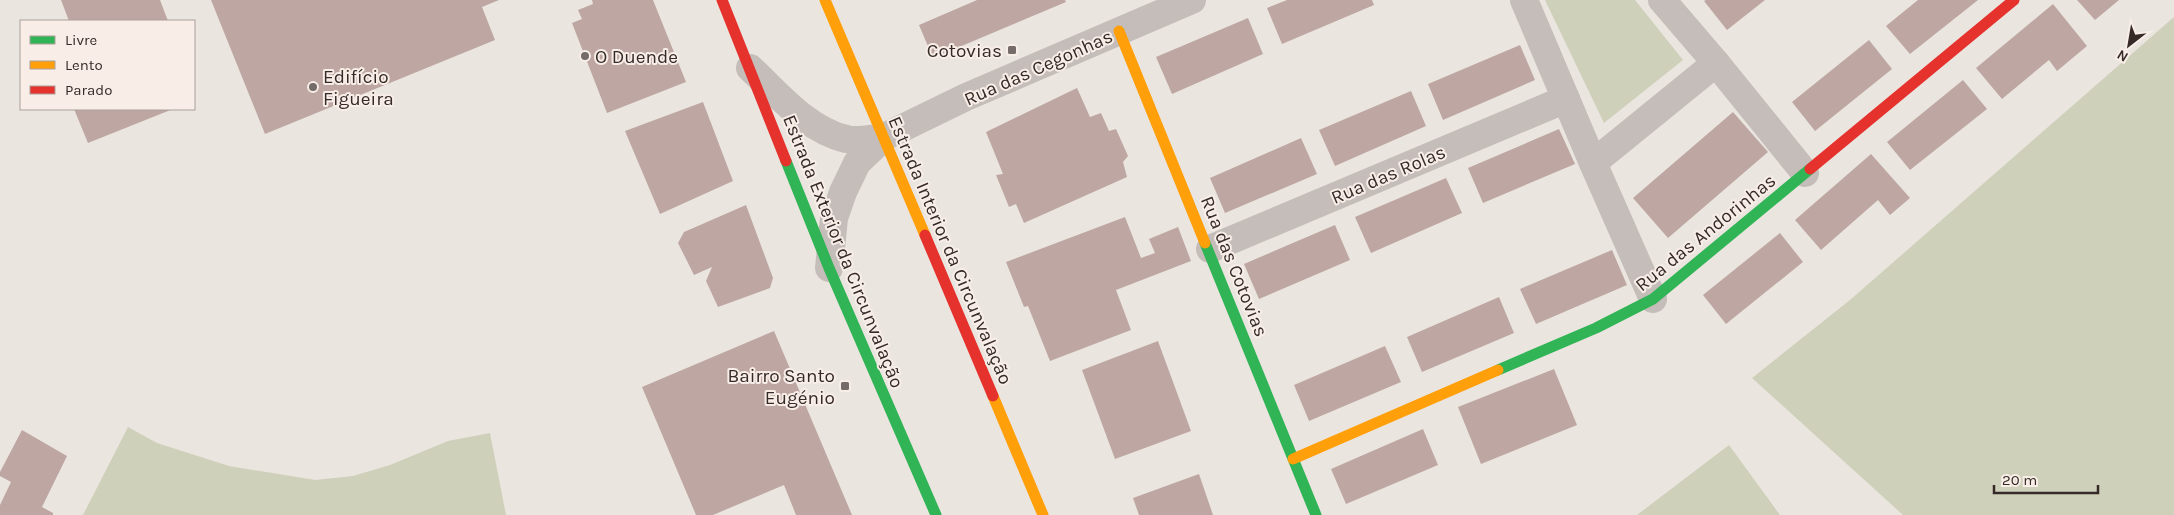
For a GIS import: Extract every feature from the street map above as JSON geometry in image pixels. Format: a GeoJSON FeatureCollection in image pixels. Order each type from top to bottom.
{"type":"FeatureCollection","features":[{"type":"Feature","properties":{"kind":"street","name":"Estrada Exterior da Circunvalação"},"geometry":{"type":"LineString","coordinates":[[722,0],[829,268],[936,515]]}},
{"type":"Feature","properties":{"kind":"street","name":"Estrada Interior da Circunvalação"},"geometry":{"type":"LineString","coordinates":[[825,0],[1043,515]]}},
{"type":"Feature","properties":{"kind":"street","name":"Rua das Cegonhas"},"geometry":{"type":"LineString","coordinates":[[884,137],[966,97],[1192,0]]}},
{"type":"Feature","properties":{"kind":"street"},"geometry":{"type":"LineString","coordinates":[[1524,0],[1653,299]]}},
{"type":"Feature","properties":{"kind":"street","name":"Rua das Andorinhas"},"geometry":{"type":"LineString","coordinates":[[1293,459],[1596,328],[1653,299],[2014,0]]}},
{"type":"Feature","properties":{"kind":"street"},"geometry":{"type":"LineString","coordinates":[[1666,1],[1805,174]]}},
{"type":"Feature","properties":{"kind":"street","name":"Rua das Cotovias"},"geometry":{"type":"LineString","coordinates":[[1119,31],[1210,249],[1316,515]]}},
{"type":"Feature","properties":{"kind":"street"},"geometry":{"type":"LineString","coordinates":[[1593,163],[1716,63]]}},
{"type":"Feature","properties":{"kind":"street"},"geometry":{"type":"LineString","coordinates":[[750,68],[816,127],[847,140],[884,137]]}},
{"type":"Feature","properties":{"kind":"street","name":"Rua das Rolas"},"geometry":{"type":"LineString","coordinates":[[1210,249],[1566,99]]}},
{"type":"Feature","properties":{"kind":"street"},"geometry":{"type":"LineString","coordinates":[[829,268],[834,218],[843,192],[858,163],[884,137]]}},
{"type":"Feature","properties":{"kind":"green space"},"geometry":{"type":"Polygon","coordinates":[[[1545,0],[1635,0],[1683,60],[1604,123],[1545,0]]]}},
{"type":"Feature","properties":{"kind":"green space"},"geometry":{"type":"Polygon","coordinates":[[[2174,17],[2174,515],[1903,515],[1752,378],[1850,300],[2174,17]]]}},
{"type":"Feature","properties":{"kind":"green space"},"geometry":{"type":"Polygon","coordinates":[[[128,427],[157,443],[229,466],[315,480],[353,476],[390,465],[448,441],[490,433],[506,515],[83,515],[128,427]]]}},
{"type":"Feature","properties":{"kind":"green space"},"geometry":{"type":"Polygon","coordinates":[[[1729,445],[1780,515],[1637,515],[1729,445]]]}},
{"type":"Feature","properties":{"kind":"building"},"geometry":{"type":"Polygon","coordinates":[[[61,0],[160,0],[168,20],[69,20],[61,0]]]}},
{"type":"Feature","properties":{"kind":"building","name":"Edifício Figueira"},"geometry":{"type":"Polygon","coordinates":[[[211,0],[499,0],[482,7],[495,40],[265,134],[211,0]]]}},
{"type":"Feature","properties":{"kind":"building"},"geometry":{"type":"Polygon","coordinates":[[[592,0],[653,0],[686,82],[607,113],[572,23],[582,19],[578,10],[593,4],[592,0]]]}},
{"type":"Feature","properties":{"kind":"building"},"geometry":{"type":"Polygon","coordinates":[[[977,0],[1065,0],[1066,2],[933,58],[919,25],[977,0]]]}},
{"type":"Feature","properties":{"kind":"building"},"geometry":{"type":"Polygon","coordinates":[[[1287,0],[1372,0],[1374,5],[1282,44],[1267,8],[1287,0]]]}},
{"type":"Feature","properties":{"kind":"building"},"geometry":{"type":"Polygon","coordinates":[[[1765,0],[1727,30],[1704,1],[1765,0]]]}},
{"type":"Feature","properties":{"kind":"building"},"geometry":{"type":"Polygon","coordinates":[[[1918,0],[1978,0],[1910,54],[1886,26],[1918,0]]]}},
{"type":"Feature","properties":{"kind":"building"},"geometry":{"type":"Polygon","coordinates":[[[2077,0],[2119,0],[2095,20],[2077,0]]]}},
{"type":"Feature","properties":{"kind":"building"},"geometry":{"type":"Polygon","coordinates":[[[2053,4],[2087,46],[2057,71],[2049,60],[2002,99],[1976,68],[2053,4]]]}},
{"type":"Feature","properties":{"kind":"building"},"geometry":{"type":"Polygon","coordinates":[[[1248,18],[1263,54],[1172,94],[1156,57],[1248,18]]]}},
{"type":"Feature","properties":{"kind":"building"},"geometry":{"type":"Polygon","coordinates":[[[1869,40],[1892,69],[1815,131],[1792,102],[1869,40]]]}},
{"type":"Feature","properties":{"kind":"building"},"geometry":{"type":"Polygon","coordinates":[[[1520,45],[1535,80],[1443,120],[1428,84],[1520,45]]]}},
{"type":"Feature","properties":{"kind":"building"},"geometry":{"type":"Polygon","coordinates":[[[1963,80],[1987,109],[1910,170],[1887,142],[1963,80]]]}},
{"type":"Feature","properties":{"kind":"building"},"geometry":{"type":"Polygon","coordinates":[[[1077,88],[1090,117],[1101,113],[1109,131],[1116,129],[1128,156],[1123,162],[1127,177],[1024,223],[1016,204],[1009,207],[996,175],[1003,174],[986,132],[1077,88]]]}},
{"type":"Feature","properties":{"kind":"building"},"geometry":{"type":"Polygon","coordinates":[[[1411,91],[1426,126],[1335,166],[1319,130],[1411,91]]]}},
{"type":"Feature","properties":{"kind":"building"},"geometry":{"type":"Polygon","coordinates":[[[703,102],[733,181],[660,214],[625,131],[703,102]]]}},
{"type":"Feature","properties":{"kind":"building"},"geometry":{"type":"Polygon","coordinates":[[[74,110],[170,110],[88,143],[74,110]]]}},
{"type":"Feature","properties":{"kind":"building"},"geometry":{"type":"Polygon","coordinates":[[[1733,112],[1768,152],[1668,238],[1633,198],[1733,112]]]}},
{"type":"Feature","properties":{"kind":"building"},"geometry":{"type":"Polygon","coordinates":[[[1559,129],[1575,164],[1483,203],[1468,168],[1559,129]]]}},
{"type":"Feature","properties":{"kind":"building"},"geometry":{"type":"Polygon","coordinates":[[[1301,138],[1317,174],[1225,213],[1210,178],[1301,138]]]}},
{"type":"Feature","properties":{"kind":"building"},"geometry":{"type":"Polygon","coordinates":[[[1871,154],[1910,198],[1890,215],[1878,200],[1821,250],[1795,220],[1871,154]]]}},
{"type":"Feature","properties":{"kind":"building"},"geometry":{"type":"Polygon","coordinates":[[[1446,178],[1462,213],[1371,253],[1355,217],[1446,178]]]}},
{"type":"Feature","properties":{"kind":"building"},"geometry":{"type":"Polygon","coordinates":[[[746,205],[773,278],[770,288],[718,307],[706,281],[712,267],[694,275],[678,243],[684,232],[746,205]]]}},
{"type":"Feature","properties":{"kind":"building"},"geometry":{"type":"Polygon","coordinates":[[[1125,217],[1141,258],[1155,253],[1149,239],[1178,227],[1191,261],[1116,290],[1131,330],[1050,361],[1028,306],[1024,307],[1006,262],[1125,217]]]}},
{"type":"Feature","properties":{"kind":"building"},"geometry":{"type":"Polygon","coordinates":[[[1335,225],[1350,260],[1259,299],[1244,264],[1335,225]]]}},
{"type":"Feature","properties":{"kind":"building"},"geometry":{"type":"Polygon","coordinates":[[[1780,233],[1803,262],[1726,324],[1703,295],[1780,233]]]}},
{"type":"Feature","properties":{"kind":"building"},"geometry":{"type":"Polygon","coordinates":[[[1612,250],[1627,285],[1536,324],[1520,289],[1612,250]]]}},
{"type":"Feature","properties":{"kind":"building"},"geometry":{"type":"Polygon","coordinates":[[[1499,297],[1514,333],[1422,372],[1407,337],[1499,297]]]}},
{"type":"Feature","properties":{"kind":"building"},"geometry":{"type":"Polygon","coordinates":[[[774,331],[852,515],[796,515],[784,485],[713,515],[696,515],[642,387],[774,331]]]}},
{"type":"Feature","properties":{"kind":"building"},"geometry":{"type":"Polygon","coordinates":[[[1158,341],[1191,431],[1115,459],[1082,370],[1158,341]]]}},
{"type":"Feature","properties":{"kind":"building"},"geometry":{"type":"Polygon","coordinates":[[[1385,346],[1401,382],[1309,421],[1294,385],[1385,346]]]}},
{"type":"Feature","properties":{"kind":"building"},"geometry":{"type":"Polygon","coordinates":[[[1554,369],[1577,425],[1481,464],[1458,407],[1554,369]]]}},
{"type":"Feature","properties":{"kind":"building"},"geometry":{"type":"Polygon","coordinates":[[[1423,429],[1438,465],[1346,504],[1331,469],[1423,429]]]}},
{"type":"Feature","properties":{"kind":"building"},"geometry":{"type":"Polygon","coordinates":[[[22,430],[67,456],[42,507],[53,513],[53,515],[0,515],[0,505],[11,482],[0,476],[0,472],[22,430]]]}},
{"type":"Feature","properties":{"kind":"building"},"geometry":{"type":"Polygon","coordinates":[[[1199,474],[1213,515],[1139,515],[1133,498],[1199,474]]]}},
{"type":"Feature","properties":{"kind":"traffic: fast"},"geometry":{"type":"LineString","coordinates":[[786,161],[829,268],[936,515]]}},
{"type":"Feature","properties":{"kind":"traffic: fast"},"geometry":{"type":"LineString","coordinates":[[1498,370],[1596,328],[1653,299],[1810,169]]}},
{"type":"Feature","properties":{"kind":"traffic: fast"},"geometry":{"type":"LineString","coordinates":[[1205,243],[1316,515]]}},
{"type":"Feature","properties":{"kind":"traffic: slow"},"geometry":{"type":"LineString","coordinates":[[825,0],[925,235]]}},
{"type":"Feature","properties":{"kind":"traffic: slow"},"geometry":{"type":"LineString","coordinates":[[1119,31],[1205,243]]}},
{"type":"Feature","properties":{"kind":"traffic: slow"},"geometry":{"type":"LineString","coordinates":[[1293,459],[1498,370]]}},
{"type":"Feature","properties":{"kind":"traffic: slow"},"geometry":{"type":"LineString","coordinates":[[993,396],[1043,515]]}},
{"type":"Feature","properties":{"kind":"traffic: jam"},"geometry":{"type":"LineString","coordinates":[[722,0],[786,161]]}},
{"type":"Feature","properties":{"kind":"traffic: jam"},"geometry":{"type":"LineString","coordinates":[[1810,169],[2014,0]]}},
{"type":"Feature","properties":{"kind":"traffic: jam"},"geometry":{"type":"LineString","coordinates":[[925,235],[993,396]]}},
{"type":"Feature","properties":{"kind":"place","name":"Cotovias"},"geometry":{"type":"Point","coordinates":[1012,50]}},
{"type":"Feature","properties":{"kind":"place","name":"O Duende"},"geometry":{"type":"Point","coordinates":[585,56]}},
{"type":"Feature","properties":{"kind":"place","name":"Edifício Figueira"},"geometry":{"type":"Point","coordinates":[313,87]}},
{"type":"Feature","properties":{"kind":"place","name":"Bairro Santo Eugénio"},"geometry":{"type":"Point","coordinates":[845,386]}}]}
